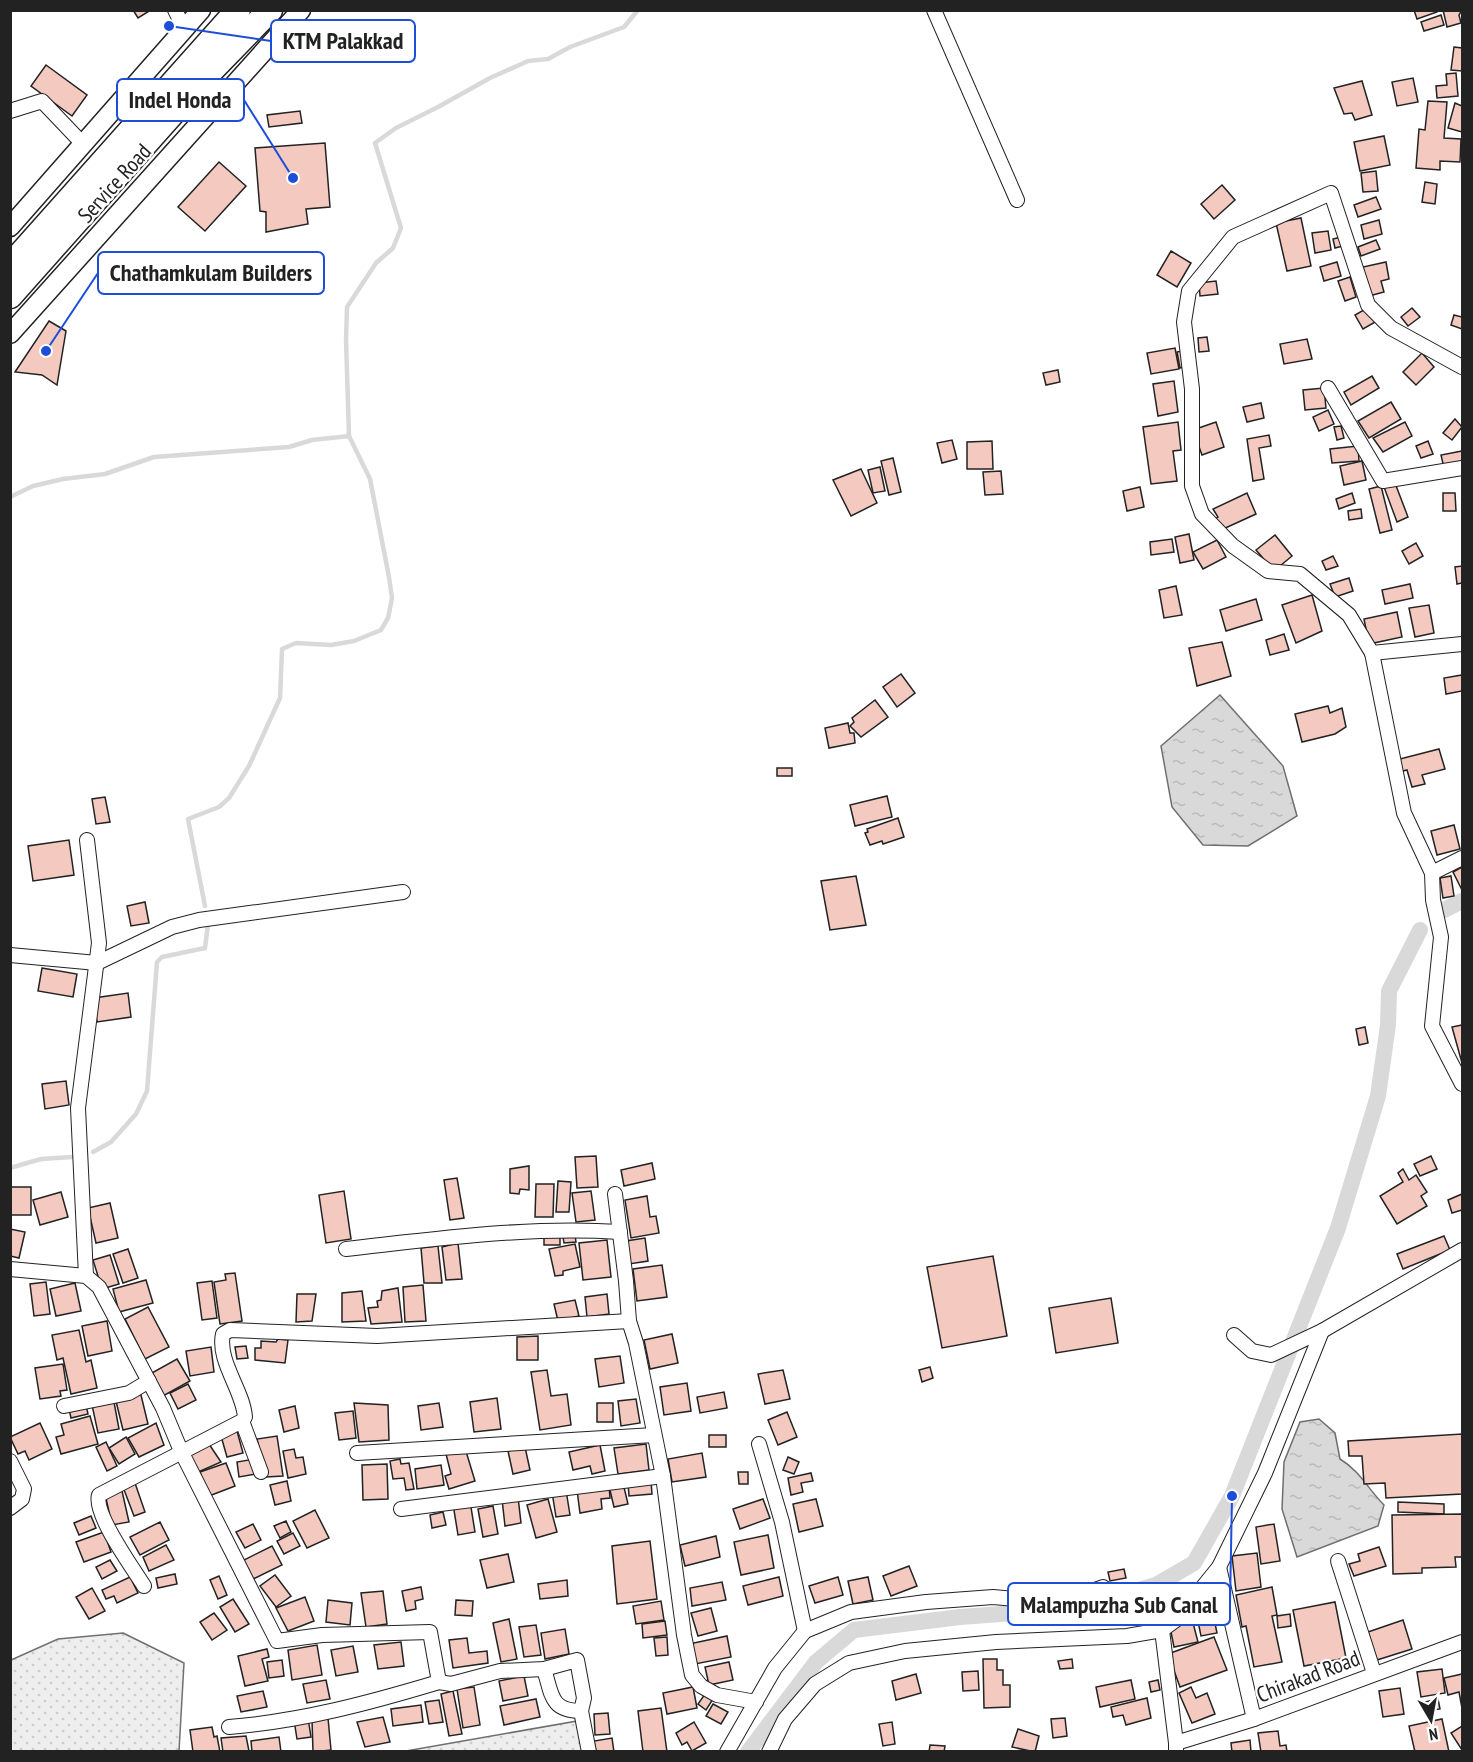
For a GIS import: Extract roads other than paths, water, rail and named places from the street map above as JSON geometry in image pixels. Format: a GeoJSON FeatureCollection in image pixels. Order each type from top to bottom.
{"type":"FeatureCollection","features":[{"type":"Feature","properties":{"kind":"highway"},"geometry":{"type":"LineString","coordinates":[[10,266],[238,10]]}},
{"type":"Feature","properties":{"kind":"highway"},"geometry":{"type":"LineString","coordinates":[[10,296],[202,80],[270,10]]}},
{"type":"Feature","properties":{"kind":"street"},"geometry":{"type":"LineString","coordinates":[[175,10],[180,20],[181,33]]}},
{"type":"Feature","properties":{"kind":"street"},"geometry":{"type":"LineString","coordinates":[[10,226],[201,10]]}},
{"type":"Feature","properties":{"kind":"street","name":"Service Road"},"geometry":{"type":"LineString","coordinates":[[10,334],[301,10]]}},
{"type":"Feature","properties":{"kind":"street"},"geometry":{"type":"LineString","coordinates":[[934,10],[1017,200]]}},
{"type":"Feature","properties":{"kind":"street"},"geometry":{"type":"LineString","coordinates":[[10,111],[42,101],[82,143]]}},
{"type":"Feature","properties":{"kind":"street"},"geometry":{"type":"LineString","coordinates":[[1462,367],[1391,328],[1368,304],[1331,193],[1233,237],[1189,291],[1184,322],[1192,389],[1192,486],[1202,514],[1233,546],[1268,571],[1300,574],[1349,615],[1372,653],[1404,813],[1432,873],[1433,900],[1441,937],[1432,1026],[1462,1084]]}},
{"type":"Feature","properties":{"kind":"street"},"geometry":{"type":"LineString","coordinates":[[1328,388],[1383,481],[1462,468]]}},
{"type":"Feature","properties":{"kind":"street"},"geometry":{"type":"LineString","coordinates":[[1372,653],[1462,644]]}},
{"type":"Feature","properties":{"kind":"street"},"geometry":{"type":"LineString","coordinates":[[86,1276],[78,1108],[99,943],[87,840]]}},
{"type":"Feature","properties":{"kind":"street"},"geometry":{"type":"LineString","coordinates":[[1432,873],[1462,858]]}},
{"type":"Feature","properties":{"kind":"street"},"geometry":{"type":"LineString","coordinates":[[10,955],[98,963],[172,927],[199,920],[403,892]]}},
{"type":"Feature","properties":{"kind":"street"},"geometry":{"type":"LineString","coordinates":[[615,1194],[628,1321],[636,1343],[663,1476],[684,1635],[692,1675],[701,1686],[717,1695],[756,1702]]}},
{"type":"Feature","properties":{"kind":"street"},"geometry":{"type":"LineString","coordinates":[[346,1249],[535,1230],[576,1229],[620,1232]]}},
{"type":"Feature","properties":{"kind":"street"},"geometry":{"type":"LineString","coordinates":[[1234,1335],[1251,1351],[1271,1355],[1322,1331],[1462,1250]]}},
{"type":"Feature","properties":{"kind":"street"},"geometry":{"type":"LineString","coordinates":[[10,1269],[86,1276],[99,1287],[149,1381],[181,1451],[277,1641],[322,1635],[430,1632],[439,1682]]}},
{"type":"Feature","properties":{"kind":"street"},"geometry":{"type":"LineString","coordinates":[[144,1586],[99,1508],[99,1495],[242,1421],[245,1417],[244,1409],[228,1366],[222,1339],[223,1334],[230,1330],[378,1336],[628,1321]]}},
{"type":"Feature","properties":{"kind":"street"},"geometry":{"type":"LineString","coordinates":[[769,1752],[785,1719],[815,1684],[849,1663],[916,1650],[996,1642],[1082,1640],[1162,1630],[1177,1619],[1219,1566],[1265,1473],[1322,1331]]}},
{"type":"Feature","properties":{"kind":"street"},"geometry":{"type":"LineString","coordinates":[[64,1406],[129,1393],[149,1381]]}},
{"type":"Feature","properties":{"kind":"street"},"geometry":{"type":"LineString","coordinates":[[242,1421],[261,1472]]}},
{"type":"Feature","properties":{"kind":"street"},"geometry":{"type":"LineString","coordinates":[[357,1453],[654,1435]]}},
{"type":"Feature","properties":{"kind":"street"},"geometry":{"type":"LineString","coordinates":[[759,1444],[782,1522],[805,1630]]}},
{"type":"Feature","properties":{"kind":"street"},"geometry":{"type":"LineString","coordinates":[[10,1461],[24,1490],[22,1499],[10,1508]]}},
{"type":"Feature","properties":{"kind":"street"},"geometry":{"type":"LineString","coordinates":[[401,1509],[663,1476]]}},
{"type":"Feature","properties":{"kind":"street"},"geometry":{"type":"LineString","coordinates":[[1338,1561],[1374,1673]]}},
{"type":"Feature","properties":{"kind":"street"},"geometry":{"type":"LineString","coordinates":[[1219,1566],[1254,1719]]}},
{"type":"Feature","properties":{"kind":"street"},"geometry":{"type":"LineString","coordinates":[[727,1752],[775,1668],[805,1630],[851,1612],[926,1602],[993,1597],[1058,1603],[1103,1587]]}},
{"type":"Feature","properties":{"kind":"street"},"geometry":{"type":"LineString","coordinates":[[1162,1630],[1176,1747]]}},
{"type":"Feature","properties":{"kind":"street","name":"Chirakad Road"},"geometry":{"type":"LineString","coordinates":[[1176,1747],[1462,1642]]}},
{"type":"Feature","properties":{"kind":"street"},"geometry":{"type":"LineString","coordinates":[[229,1727],[276,1723],[350,1709],[439,1682],[451,1684],[500,1671],[544,1669],[578,1660],[584,1698],[581,1711],[589,1752]]}},
{"type":"Feature","properties":{"kind":"street"},"geometry":{"type":"LineString","coordinates":[[544,1669],[554,1703],[565,1711],[581,1711]]}},
{"type":"Feature","properties":{"kind":"water"},"geometry":{"type":"Polygon","coordinates":[[[1220,695],[1283,766],[1297,816],[1248,846],[1203,845],[1172,807],[1161,746],[1220,695]]]}},
{"type":"Feature","properties":{"kind":"water"},"geometry":{"type":"Polygon","coordinates":[[[1319,1419],[1335,1433],[1340,1459],[1358,1475],[1384,1505],[1378,1526],[1297,1557],[1282,1509],[1284,1462],[1300,1422],[1319,1419]]]}},
{"type":"Feature","properties":{"kind":"waterway"},"geometry":{"type":"LineString","coordinates":[[205,906],[188,819],[219,807],[229,798],[249,766],[280,698],[282,649],[296,643],[331,645],[354,641],[381,630],[388,618],[392,598],[370,479],[349,436],[346,340],[347,307],[376,263],[393,248],[401,228],[375,143],[396,128],[490,78],[528,61],[548,59],[570,47],[624,27],[638,10]]}},
{"type":"Feature","properties":{"kind":"waterway"},"geometry":{"type":"LineString","coordinates":[[10,497],[33,486],[63,479],[105,474],[154,457],[289,447],[312,440],[349,436]]}},
{"type":"Feature","properties":{"kind":"waterway"},"geometry":{"type":"LineString","coordinates":[[1444,910],[1462,901]]}},
{"type":"Feature","properties":{"kind":"waterway"},"geometry":{"type":"LineString","coordinates":[[93,1152],[111,1142],[136,1114],[147,1091],[157,962],[162,957],[205,948],[208,924]]}},
{"type":"Feature","properties":{"kind":"waterway"},"geometry":{"type":"LineString","coordinates":[[748,1752],[816,1662],[854,1630],[960,1617],[1071,1609],[1156,1585],[1194,1563],[1232,1496],[1338,1228],[1378,1096],[1388,1025],[1389,991],[1420,930]]}},
{"type":"Feature","properties":{"kind":"waterway"},"geometry":{"type":"LineString","coordinates":[[10,1168],[41,1159],[72,1157]]}},
{"type":"Feature","properties":{"kind":"place","name":"KTM Palakkad"},"geometry":{"type":"Point","coordinates":[169,26]}},
{"type":"Feature","properties":{"kind":"place","name":"Indel Honda"},"geometry":{"type":"Point","coordinates":[293,178]}},
{"type":"Feature","properties":{"kind":"place","name":"Chathamkulam Builders"},"geometry":{"type":"Point","coordinates":[46,351]}},
{"type":"Feature","properties":{"kind":"place","name":"Malampuzha Sub Canal"},"geometry":{"type":"Point","coordinates":[1232,1496]}}]}
